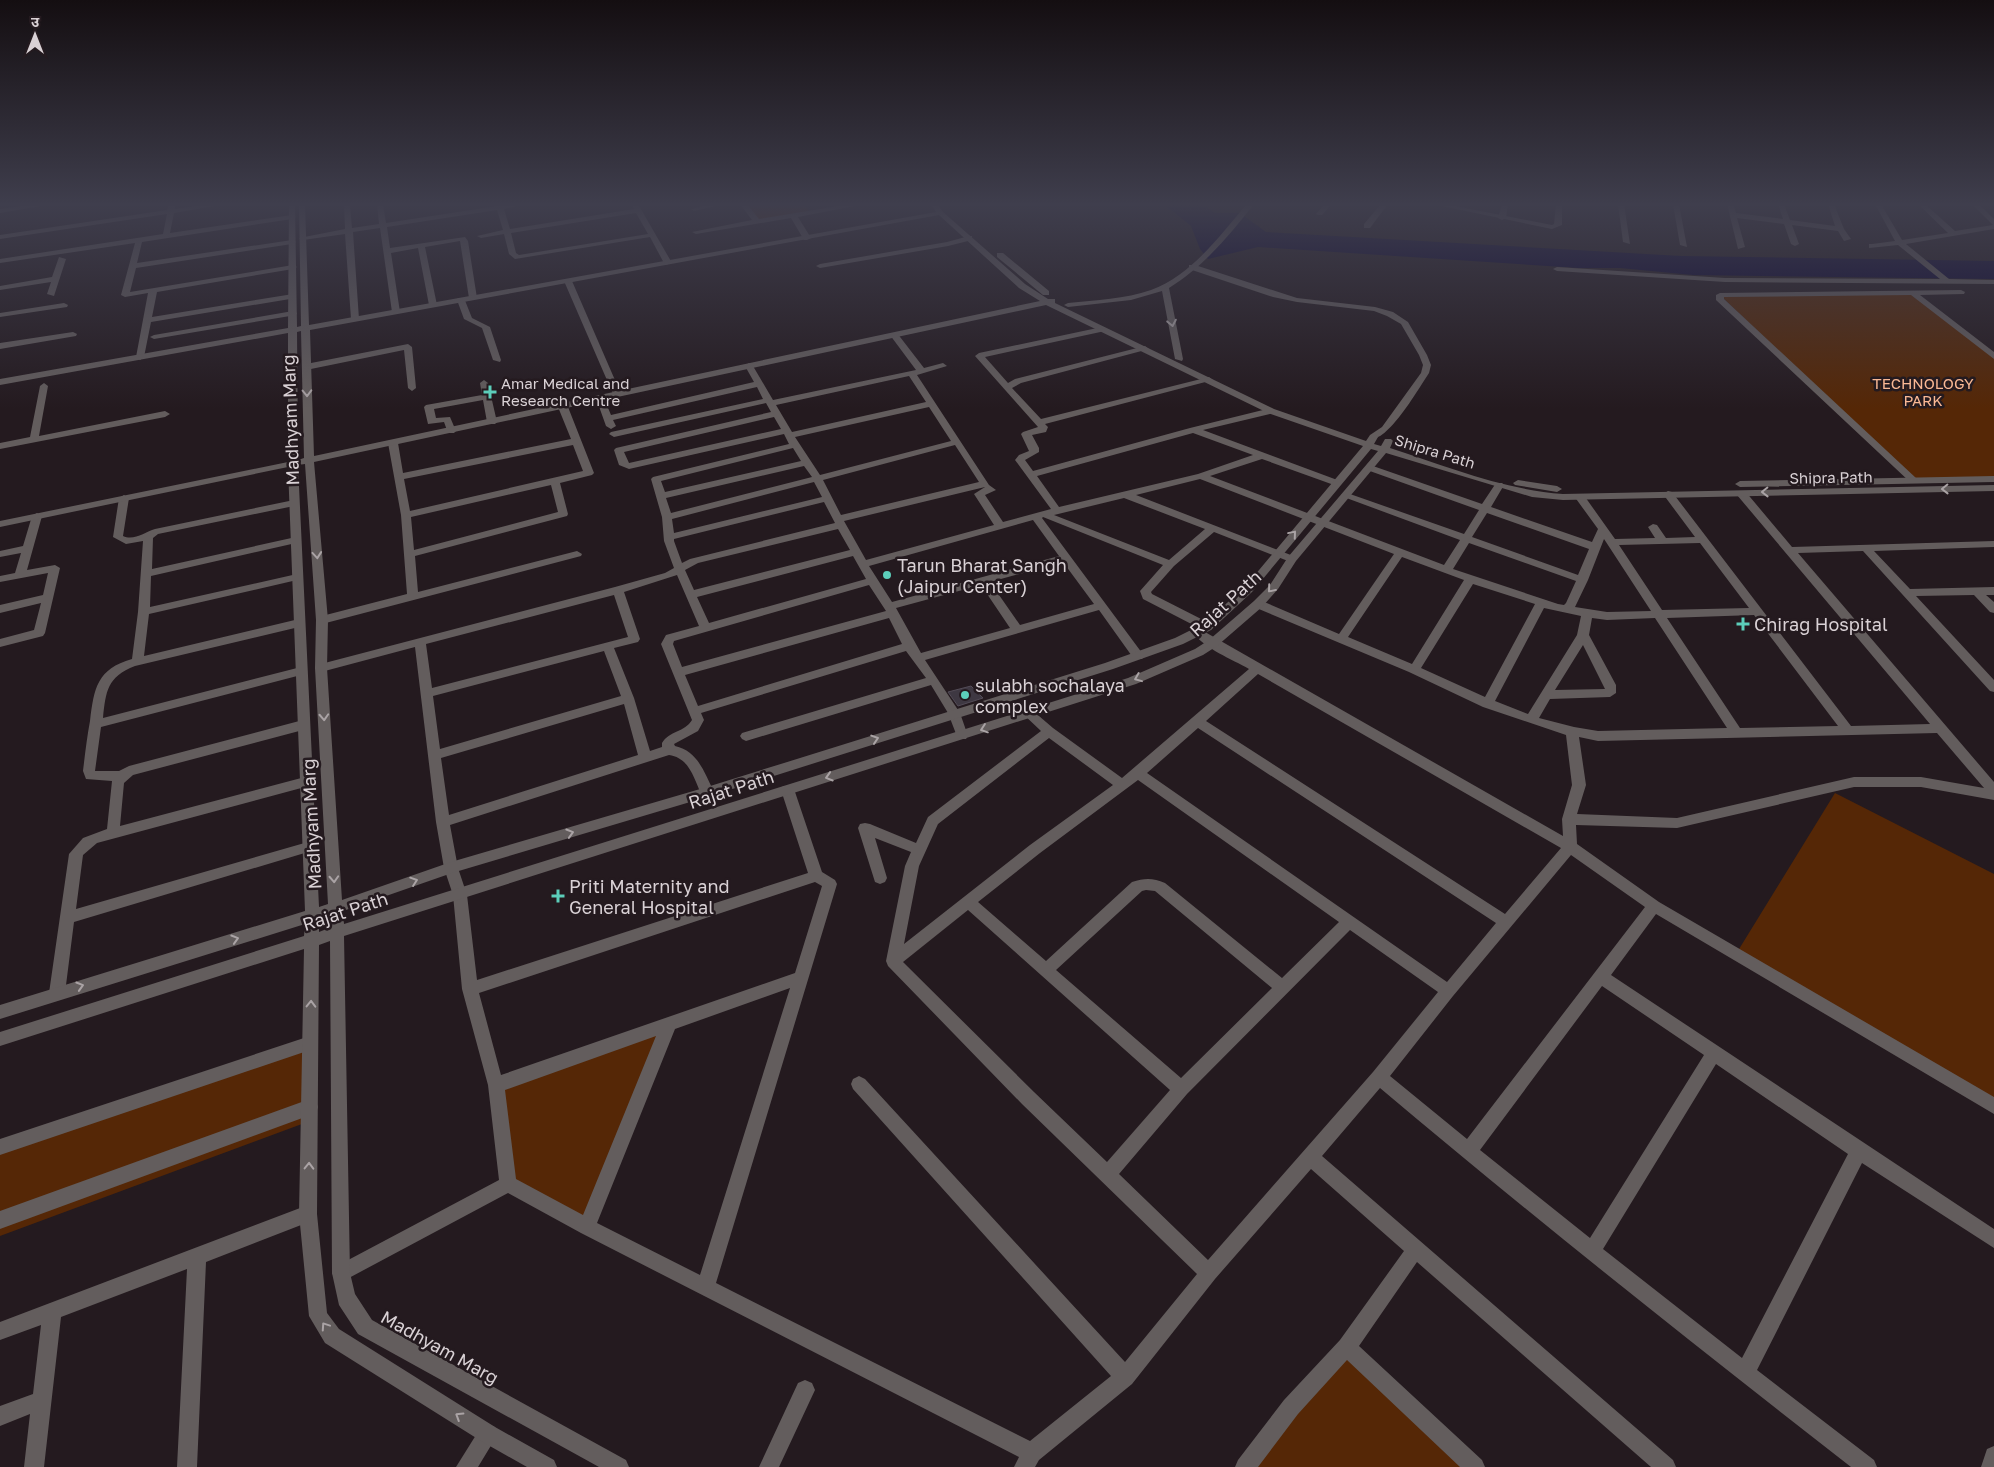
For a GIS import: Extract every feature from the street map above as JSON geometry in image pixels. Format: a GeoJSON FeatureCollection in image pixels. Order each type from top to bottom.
{"type":"FeatureCollection","features":[{"type":"Feature","properties":{"kind":"street"},"geometry":{"type":"LineString","coordinates":[[51,294],[58,272]]}},
{"type":"Feature","properties":{"kind":"street"},"geometry":{"type":"LineString","coordinates":[[131,272],[126,295],[260,272]]}},
{"type":"Feature","properties":{"kind":"street","name":"Madhyam Marg"},"geometry":{"type":"LineString","coordinates":[[293,272],[293,314],[300,328],[306,367],[309,459],[322,620],[321,668],[337,934],[341,1273],[346,1298],[365,1327],[619,1467]]}},
{"type":"Feature","properties":{"kind":"street","name":"Madhyam Marg"},"geometry":{"type":"LineString","coordinates":[[299,272],[300,328],[293,463],[312,915],[308,1214],[318,1316],[332,1336],[488,1434],[547,1467]]}},
{"type":"Feature","properties":{"kind":"street"},"geometry":{"type":"LineString","coordinates":[[353,272],[356,319]]}},
{"type":"Feature","properties":{"kind":"street"},"geometry":{"type":"LineString","coordinates":[[390,272],[396,312]]}},
{"type":"Feature","properties":{"kind":"street"},"geometry":{"type":"LineString","coordinates":[[427,272],[434,305]]}},
{"type":"Feature","properties":{"kind":"street"},"geometry":{"type":"LineString","coordinates":[[469,272],[473,298]]}},
{"type":"Feature","properties":{"kind":"street"},"geometry":{"type":"LineString","coordinates":[[0,382],[618,272]]}},
{"type":"Feature","properties":{"kind":"street","name":"Shipra Path"},"geometry":{"type":"LineString","coordinates":[[1007,272],[1022,286],[1102,329],[1271,411],[1371,441],[1386,440],[1517,482],[1554,489],[1994,479]]}},
{"type":"Feature","properties":{"kind":"street","name":"Shipra Path"},"geometry":{"type":"LineString","coordinates":[[1020,272],[1052,301],[1068,305],[1267,402],[1371,441]]}},
{"type":"Feature","properties":{"kind":"street"},"geometry":{"type":"LineString","coordinates":[[1068,305],[1130,297],[1165,287],[1185,272]]}},
{"type":"Feature","properties":{"kind":"street","name":"Rajat Path"},"geometry":{"type":"LineString","coordinates":[[0,1039],[962,736],[1132,681],[1199,652],[1213,643],[1258,604],[1274,587],[1292,559],[1370,468],[1425,373],[1426,365],[1423,355],[1404,322],[1390,314],[1375,309],[1297,300],[1276,295],[1212,272]]}},
{"type":"Feature","properties":{"kind":"street"},"geometry":{"type":"LineString","coordinates":[[1631,272],[1725,280],[1994,282]]}},
{"type":"Feature","properties":{"kind":"street"},"geometry":{"type":"LineString","coordinates":[[1912,480],[1720,300],[1720,295],[1961,292],[1937,272]]}},
{"type":"Feature","properties":{"kind":"street"},"geometry":{"type":"LineString","coordinates":[[0,288],[56,279]]}},
{"type":"Feature","properties":{"kind":"street"},"geometry":{"type":"LineString","coordinates":[[568,281],[617,394]]}},
{"type":"Feature","properties":{"kind":"street"},"geometry":{"type":"LineString","coordinates":[[1165,287],[1179,359]]}},
{"type":"Feature","properties":{"kind":"street"},"geometry":{"type":"LineString","coordinates":[[140,357],[153,290]]}},
{"type":"Feature","properties":{"kind":"street"},"geometry":{"type":"LineString","coordinates":[[1914,294],[1994,356]]}},
{"type":"Feature","properties":{"kind":"street"},"geometry":{"type":"LineString","coordinates":[[147,320],[293,296]]}},
{"type":"Feature","properties":{"kind":"street"},"geometry":{"type":"LineString","coordinates":[[461,300],[468,319],[486,327],[497,360]]}},
{"type":"Feature","properties":{"kind":"street"},"geometry":{"type":"LineString","coordinates":[[0,524],[451,431],[1052,301]]}},
{"type":"Feature","properties":{"kind":"street"},"geometry":{"type":"LineString","coordinates":[[0,315],[64,305]]}},
{"type":"Feature","properties":{"kind":"street"},"geometry":{"type":"LineString","coordinates":[[154,337],[293,314]]}},
{"type":"Feature","properties":{"kind":"street"},"geometry":{"type":"LineString","coordinates":[[1057,511],[1030,475],[1020,458],[1034,452],[1034,448],[1026,436],[1043,430],[1040,422],[978,356],[1102,329]]}},
{"type":"Feature","properties":{"kind":"street"},"geometry":{"type":"LineString","coordinates":[[0,346],[73,334]]}},
{"type":"Feature","properties":{"kind":"street"},"geometry":{"type":"LineString","coordinates":[[894,335],[922,371]]}},
{"type":"Feature","properties":{"kind":"street"},"geometry":{"type":"LineString","coordinates":[[306,367],[408,347],[412,388]]}},
{"type":"Feature","properties":{"kind":"street"},"geometry":{"type":"LineString","coordinates":[[1007,387],[1018,381],[1145,349]]}},
{"type":"Feature","properties":{"kind":"street"},"geometry":{"type":"LineString","coordinates":[[750,366],[776,414],[818,479],[856,552],[891,610],[909,646],[934,680],[954,714],[962,736]]}},
{"type":"Feature","properties":{"kind":"street"},"geometry":{"type":"LineString","coordinates":[[614,434],[943,366]]}},
{"type":"Feature","properties":{"kind":"street"},"geometry":{"type":"LineString","coordinates":[[911,373],[985,484],[991,490],[979,494],[1000,526]]}},
{"type":"Feature","properties":{"kind":"street"},"geometry":{"type":"LineString","coordinates":[[1040,422],[1209,380]]}},
{"type":"Feature","properties":{"kind":"street"},"geometry":{"type":"LineString","coordinates":[[484,383],[492,422]]}},
{"type":"Feature","properties":{"kind":"street"},"geometry":{"type":"LineString","coordinates":[[608,418],[759,384]]}},
{"type":"Feature","properties":{"kind":"street"},"geometry":{"type":"LineString","coordinates":[[34,439],[44,386]]}},
{"type":"Feature","properties":{"kind":"street"},"geometry":{"type":"LineString","coordinates":[[451,431],[447,419],[431,422],[432,416],[429,407],[487,397]]}},
{"type":"Feature","properties":{"kind":"street"},"geometry":{"type":"LineString","coordinates":[[600,398],[626,466],[791,437],[931,404]]}},
{"type":"Feature","properties":{"kind":"street"},"geometry":{"type":"LineString","coordinates":[[406,514],[588,473],[563,407]]}},
{"type":"Feature","properties":{"kind":"street"},"geometry":{"type":"LineString","coordinates":[[1030,475],[1193,430],[1271,411]]}},
{"type":"Feature","properties":{"kind":"street"},"geometry":{"type":"LineString","coordinates":[[0,446],[166,414]]}},
{"type":"Feature","properties":{"kind":"street"},"geometry":{"type":"LineString","coordinates":[[619,450],[776,414]]}},
{"type":"Feature","properties":{"kind":"street"},"geometry":{"type":"LineString","coordinates":[[1193,430],[1337,483]]}},
{"type":"Feature","properties":{"kind":"street"},"geometry":{"type":"LineString","coordinates":[[656,479],[791,437]]}},
{"type":"Feature","properties":{"kind":"street"},"geometry":{"type":"LineString","coordinates":[[1371,441],[1386,440]]}},
{"type":"Feature","properties":{"kind":"street","name":"Shipra Path"},"geometry":{"type":"LineString","coordinates":[[1386,440],[1499,485],[1536,495],[1579,496],[1994,488]]}},
{"type":"Feature","properties":{"kind":"street"},"geometry":{"type":"LineString","coordinates":[[398,477],[577,441]]}},
{"type":"Feature","properties":{"kind":"street","name":"Rajat Path"},"geometry":{"type":"LineString","coordinates":[[0,1012],[335,908],[451,868],[707,792],[1138,656],[1179,641],[1202,630],[1248,590],[1371,441]]}},
{"type":"Feature","properties":{"kind":"street"},"geometry":{"type":"LineString","coordinates":[[667,517],[957,442]]}},
{"type":"Feature","properties":{"kind":"street"},"geometry":{"type":"LineString","coordinates":[[392,443],[406,514],[413,597]]}},
{"type":"Feature","properties":{"kind":"street"},"geometry":{"type":"LineString","coordinates":[[864,564],[1040,515],[1202,476],[1263,455]]}},
{"type":"Feature","properties":{"kind":"street"},"geometry":{"type":"LineString","coordinates":[[651,461],[667,517],[669,541],[705,628]]}},
{"type":"Feature","properties":{"kind":"street"},"geometry":{"type":"LineString","coordinates":[[662,496],[807,462]]}},
{"type":"Feature","properties":{"kind":"street"},"geometry":{"type":"LineString","coordinates":[[1370,468],[1596,547]]}},
{"type":"Feature","properties":{"kind":"street"},"geometry":{"type":"LineString","coordinates":[[1202,476],[1470,579],[1557,608],[1607,616],[1757,612]]}},
{"type":"Feature","properties":{"kind":"street"},"geometry":{"type":"LineString","coordinates":[[410,554],[563,514],[555,481]]}},
{"type":"Feature","properties":{"kind":"street"},"geometry":{"type":"LineString","coordinates":[[321,668],[618,590],[669,575],[694,561],[985,484]]}},
{"type":"Feature","properties":{"kind":"street"},"geometry":{"type":"LineString","coordinates":[[1447,570],[1499,485]]}},
{"type":"Feature","properties":{"kind":"street"},"geometry":{"type":"LineString","coordinates":[[1741,493],[1994,793]]}},
{"type":"Feature","properties":{"kind":"street"},"geometry":{"type":"LineString","coordinates":[[1668,494],[1848,730]]}},
{"type":"Feature","properties":{"kind":"street"},"geometry":{"type":"LineString","coordinates":[[1127,495],[1292,559]]}},
{"type":"Feature","properties":{"kind":"street"},"geometry":{"type":"LineString","coordinates":[[1346,496],[1583,580]]}},
{"type":"Feature","properties":{"kind":"street"},"geometry":{"type":"LineString","coordinates":[[1579,496],[1603,528],[1737,734]]}},
{"type":"Feature","properties":{"kind":"street"},"geometry":{"type":"LineString","coordinates":[[124,498],[118,537],[126,541],[148,537],[155,532],[294,502]]}},
{"type":"Feature","properties":{"kind":"street"},"geometry":{"type":"LineString","coordinates":[[670,537],[828,498]]}},
{"type":"Feature","properties":{"kind":"street"},"geometry":{"type":"LineString","coordinates":[[1040,515],[1066,558],[1138,656]]}},
{"type":"Feature","properties":{"kind":"street"},"geometry":{"type":"LineString","coordinates":[[1040,515],[1170,564]]}},
{"type":"Feature","properties":{"kind":"street"},"geometry":{"type":"LineString","coordinates":[[20,575],[37,516]]}},
{"type":"Feature","properties":{"kind":"street"},"geometry":{"type":"LineString","coordinates":[[1653,527],[1663,541]]}},
{"type":"Feature","properties":{"kind":"street"},"geometry":{"type":"LineString","coordinates":[[1213,528],[1170,564],[1150,584],[1146,594],[1202,630],[1213,643],[1570,847],[1654,906],[1994,1106]]}},
{"type":"Feature","properties":{"kind":"street"},"geometry":{"type":"LineString","coordinates":[[1566,609],[1572,605],[1603,528]]}},
{"type":"Feature","properties":{"kind":"street"},"geometry":{"type":"LineString","coordinates":[[138,662],[144,612],[148,537]]}},
{"type":"Feature","properties":{"kind":"street"},"geometry":{"type":"LineString","coordinates":[[146,574],[296,540]]}},
{"type":"Feature","properties":{"kind":"street"},"geometry":{"type":"LineString","coordinates":[[1611,542],[1704,540]]}},
{"type":"Feature","properties":{"kind":"street"},"geometry":{"type":"LineString","coordinates":[[1789,550],[1994,544]]}},
{"type":"Feature","properties":{"kind":"street"},"geometry":{"type":"LineString","coordinates":[[0,554],[28,548]]}},
{"type":"Feature","properties":{"kind":"street"},"geometry":{"type":"LineString","coordinates":[[1866,548],[1994,688]]}},
{"type":"Feature","properties":{"kind":"street"},"geometry":{"type":"LineString","coordinates":[[690,595],[856,552]]}},
{"type":"Feature","properties":{"kind":"street"},"geometry":{"type":"LineString","coordinates":[[1341,639],[1400,552]]}},
{"type":"Feature","properties":{"kind":"street"},"geometry":{"type":"LineString","coordinates":[[322,620],[577,554]]}},
{"type":"Feature","properties":{"kind":"street"},"geometry":{"type":"LineString","coordinates":[[680,672],[1066,558]]}},
{"type":"Feature","properties":{"kind":"street"},"geometry":{"type":"LineString","coordinates":[[0,579],[55,568],[40,633],[0,643]]}},
{"type":"Feature","properties":{"kind":"street"},"geometry":{"type":"LineString","coordinates":[[144,612],[297,577]]}},
{"type":"Feature","properties":{"kind":"street"},"geometry":{"type":"LineString","coordinates":[[1414,670],[1470,579]]}},
{"type":"Feature","properties":{"kind":"street"},"geometry":{"type":"LineString","coordinates":[[668,750],[668,743],[672,738],[693,729],[697,724],[695,711],[668,641],[675,636],[872,581]]}},
{"type":"Feature","properties":{"kind":"street"},"geometry":{"type":"LineString","coordinates":[[984,581],[1017,630]]}},
{"type":"Feature","properties":{"kind":"street"},"geometry":{"type":"LineString","coordinates":[[426,694],[608,648],[634,639],[618,590]]}},
{"type":"Feature","properties":{"kind":"street"},"geometry":{"type":"LineString","coordinates":[[1907,593],[1994,591]]}},
{"type":"Feature","properties":{"kind":"street"},"geometry":{"type":"LineString","coordinates":[[1977,592],[1994,609]]}},
{"type":"Feature","properties":{"kind":"street"},"geometry":{"type":"LineString","coordinates":[[0,609],[48,598]]}},
{"type":"Feature","properties":{"kind":"street"},"geometry":{"type":"LineString","coordinates":[[1487,704],[1541,603]]}},
{"type":"Feature","properties":{"kind":"street"},"geometry":{"type":"LineString","coordinates":[[1258,604],[1414,670],[1487,704],[1572,733],[1598,736],[1940,728]]}},
{"type":"Feature","properties":{"kind":"street"},"geometry":{"type":"LineString","coordinates":[[918,658],[1101,606]]}},
{"type":"Feature","properties":{"kind":"street"},"geometry":{"type":"LineString","coordinates":[[1531,720],[1583,635],[1587,614]]}},
{"type":"Feature","properties":{"kind":"street"},"geometry":{"type":"LineString","coordinates":[[122,776],[91,776],[89,771],[100,692],[104,681],[117,668],[299,623]]}},
{"type":"Feature","properties":{"kind":"street"},"geometry":{"type":"LineString","coordinates":[[1546,695],[1610,693],[1610,685],[1583,635]]}},
{"type":"Feature","properties":{"kind":"street"},"geometry":{"type":"LineString","coordinates":[[420,642],[436,755],[443,822],[451,868],[460,894],[470,989],[496,1085],[508,1184]]}},
{"type":"Feature","properties":{"kind":"street"},"geometry":{"type":"LineString","coordinates":[[695,711],[909,646]]}},
{"type":"Feature","properties":{"kind":"street"},"geometry":{"type":"LineString","coordinates":[[608,648],[628,698],[645,756]]}},
{"type":"Feature","properties":{"kind":"street"},"geometry":{"type":"LineString","coordinates":[[892,961],[1035,849],[1138,773],[1258,668]]}},
{"type":"Feature","properties":{"kind":"street"},"geometry":{"type":"LineString","coordinates":[[96,724],[301,671]]}},
{"type":"Feature","properties":{"kind":"street"},"geometry":{"type":"LineString","coordinates":[[746,736],[934,680]]}},
{"type":"Feature","properties":{"kind":"street"},"geometry":{"type":"LineString","coordinates":[[436,755],[628,698]]}},
{"type":"Feature","properties":{"kind":"street"},"geometry":{"type":"LineString","coordinates":[[1028,714],[1049,732],[1123,785]]}},
{"type":"Feature","properties":{"kind":"street"},"geometry":{"type":"LineString","coordinates":[[1197,721],[1506,922]]}},
{"type":"Feature","properties":{"kind":"street"},"geometry":{"type":"LineString","coordinates":[[113,833],[118,782],[122,776],[130,771],[303,725]]}},
{"type":"Feature","properties":{"kind":"street"},"geometry":{"type":"LineString","coordinates":[[892,961],[912,866],[933,821],[1049,732]]}},
{"type":"Feature","properties":{"kind":"street"},"geometry":{"type":"LineString","coordinates":[[508,1184],[587,1227],[706,1286],[899,1387],[1028,1460],[1125,1376],[1209,1273],[1379,1077],[1448,991],[1570,847],[1569,819],[1579,785],[1572,733]]}},
{"type":"Feature","properties":{"kind":"street"},"geometry":{"type":"LineString","coordinates":[[443,822],[668,750],[680,750],[691,758],[707,792]]}},
{"type":"Feature","properties":{"kind":"street"},"geometry":{"type":"LineString","coordinates":[[1138,773],[1448,991]]}},
{"type":"Feature","properties":{"kind":"street"},"geometry":{"type":"LineString","coordinates":[[57,994],[76,854],[88,840],[306,782]]}},
{"type":"Feature","properties":{"kind":"street"},"geometry":{"type":"LineString","coordinates":[[1569,819],[1677,823],[1854,782],[1921,782],[1994,793]]}},
{"type":"Feature","properties":{"kind":"street"},"geometry":{"type":"LineString","coordinates":[[706,1286],[830,884],[816,876],[788,790]]}},
{"type":"Feature","properties":{"kind":"street"},"geometry":{"type":"LineString","coordinates":[[880,878],[865,828],[920,850]]}},
{"type":"Feature","properties":{"kind":"street"},"geometry":{"type":"LineString","coordinates":[[66,918],[308,847]]}},
{"type":"Feature","properties":{"kind":"street"},"geometry":{"type":"LineString","coordinates":[[470,989],[816,876]]}},
{"type":"Feature","properties":{"kind":"street"},"geometry":{"type":"LineString","coordinates":[[1046,970],[1137,886],[1152,883],[1282,987]]}},
{"type":"Feature","properties":{"kind":"street"},"geometry":{"type":"LineString","coordinates":[[968,902],[1181,1089]]}},
{"type":"Feature","properties":{"kind":"street"},"geometry":{"type":"LineString","coordinates":[[1468,1152],[1654,906]]}},
{"type":"Feature","properties":{"kind":"street"},"geometry":{"type":"LineString","coordinates":[[1108,1174],[1181,1089],[1348,922]]}},
{"type":"Feature","properties":{"kind":"street"},"geometry":{"type":"LineString","coordinates":[[892,961],[1028,1098],[1209,1273]]}},
{"type":"Feature","properties":{"kind":"street"},"geometry":{"type":"LineString","coordinates":[[1601,976],[1859,1151],[1994,1239]]}},
{"type":"Feature","properties":{"kind":"street"},"geometry":{"type":"LineString","coordinates":[[496,1085],[800,978]]}},
{"type":"Feature","properties":{"kind":"street"},"geometry":{"type":"LineString","coordinates":[[587,1227],[669,1024]]}},
{"type":"Feature","properties":{"kind":"street"},"geometry":{"type":"LineString","coordinates":[[0,1147],[310,1043]]}},
{"type":"Feature","properties":{"kind":"street"},"geometry":{"type":"LineString","coordinates":[[1592,1251],[1714,1053]]}},
{"type":"Feature","properties":{"kind":"street"},"geometry":{"type":"LineString","coordinates":[[1379,1077],[1468,1152],[1744,1373],[1867,1467]]}},
{"type":"Feature","properties":{"kind":"street"},"geometry":{"type":"LineString","coordinates":[[859,1084],[1125,1376]]}},
{"type":"Feature","properties":{"kind":"street"},"geometry":{"type":"LineString","coordinates":[[0,1220],[310,1107]]}},
{"type":"Feature","properties":{"kind":"street"},"geometry":{"type":"LineString","coordinates":[[1744,1373],[1859,1151]]}},
{"type":"Feature","properties":{"kind":"street"},"geometry":{"type":"LineString","coordinates":[[1310,1156],[1666,1467]]}},
{"type":"Feature","properties":{"kind":"street"},"geometry":{"type":"LineString","coordinates":[[341,1273],[508,1184]]}},
{"type":"Feature","properties":{"kind":"street"},"geometry":{"type":"LineString","coordinates":[[0,1331],[308,1214]]}},
{"type":"Feature","properties":{"kind":"street"},"geometry":{"type":"LineString","coordinates":[[1244,1467],[1291,1407],[1347,1347],[1416,1249]]}},
{"type":"Feature","properties":{"kind":"street"},"geometry":{"type":"LineString","coordinates":[[187,1467],[197,1256]]}},
{"type":"Feature","properties":{"kind":"street"},"geometry":{"type":"LineString","coordinates":[[34,1467],[52,1311]]}},
{"type":"Feature","properties":{"kind":"street"},"geometry":{"type":"LineString","coordinates":[[1347,1347],[1475,1467]]}},
{"type":"Feature","properties":{"kind":"street"},"geometry":{"type":"LineString","coordinates":[[769,1467],[805,1390]]}},
{"type":"Feature","properties":{"kind":"street"},"geometry":{"type":"LineString","coordinates":[[0,1416],[42,1400]]}},
{"type":"Feature","properties":{"kind":"street"},"geometry":{"type":"LineString","coordinates":[[466,1467],[488,1434]]}},
{"type":"Feature","properties":{"kind":"street"},"geometry":{"type":"LineString","coordinates":[[1991,1467],[1994,1456]]}},
{"type":"Feature","properties":{"kind":"green space","name":"TECHNOLOGY PARK"},"geometry":{"type":"Polygon","coordinates":[[[1914,294],[1994,357],[1994,479],[1913,480],[1720,295],[1914,294]]]}},
{"type":"Feature","properties":{"kind":"green space"},"geometry":{"type":"Polygon","coordinates":[[[1835,793],[1994,874],[1994,1106],[1736,954],[1835,793]]]}},
{"type":"Feature","properties":{"kind":"green space"},"geometry":{"type":"Polygon","coordinates":[[[669,1024],[587,1227],[508,1184],[496,1085],[669,1024]]]}},
{"type":"Feature","properties":{"kind":"green space"},"geometry":{"type":"Polygon","coordinates":[[[310,1044],[310,1121],[0,1236],[0,1152],[310,1044]]]}},
{"type":"Feature","properties":{"kind":"green space"},"geometry":{"type":"Polygon","coordinates":[[[1347,1347],[1475,1467],[1245,1467],[1347,1347]]]}},
{"type":"Feature","properties":{"kind":"shaded area"},"geometry":{"type":"Polygon","coordinates":[[[1667,272],[1994,272],[1994,279],[1693,275],[1667,272]]]}},
{"type":"Feature","properties":{"kind":"building","name":"sulabh sochalaya complex"},"geometry":{"type":"Polygon","coordinates":[[[971,686],[983,698],[958,706],[948,692],[971,686]]]}},
{"type":"Feature","properties":{"kind":"place","name":"Amar Medical and Research Centre"},"geometry":{"type":"Point","coordinates":[490,392]}},
{"type":"Feature","properties":{"kind":"place","name":"Tarun Bharat Sangh (Jaipur Center)"},"geometry":{"type":"Point","coordinates":[887,575]}},
{"type":"Feature","properties":{"kind":"place","name":"Chirag Hospital"},"geometry":{"type":"Point","coordinates":[1743,624]}},
{"type":"Feature","properties":{"kind":"place","name":"sulabh sochalaya complex"},"geometry":{"type":"Point","coordinates":[965,695]}},
{"type":"Feature","properties":{"kind":"place","name":"Priti Maternity and General Hospital"},"geometry":{"type":"Point","coordinates":[558,896]}}]}
